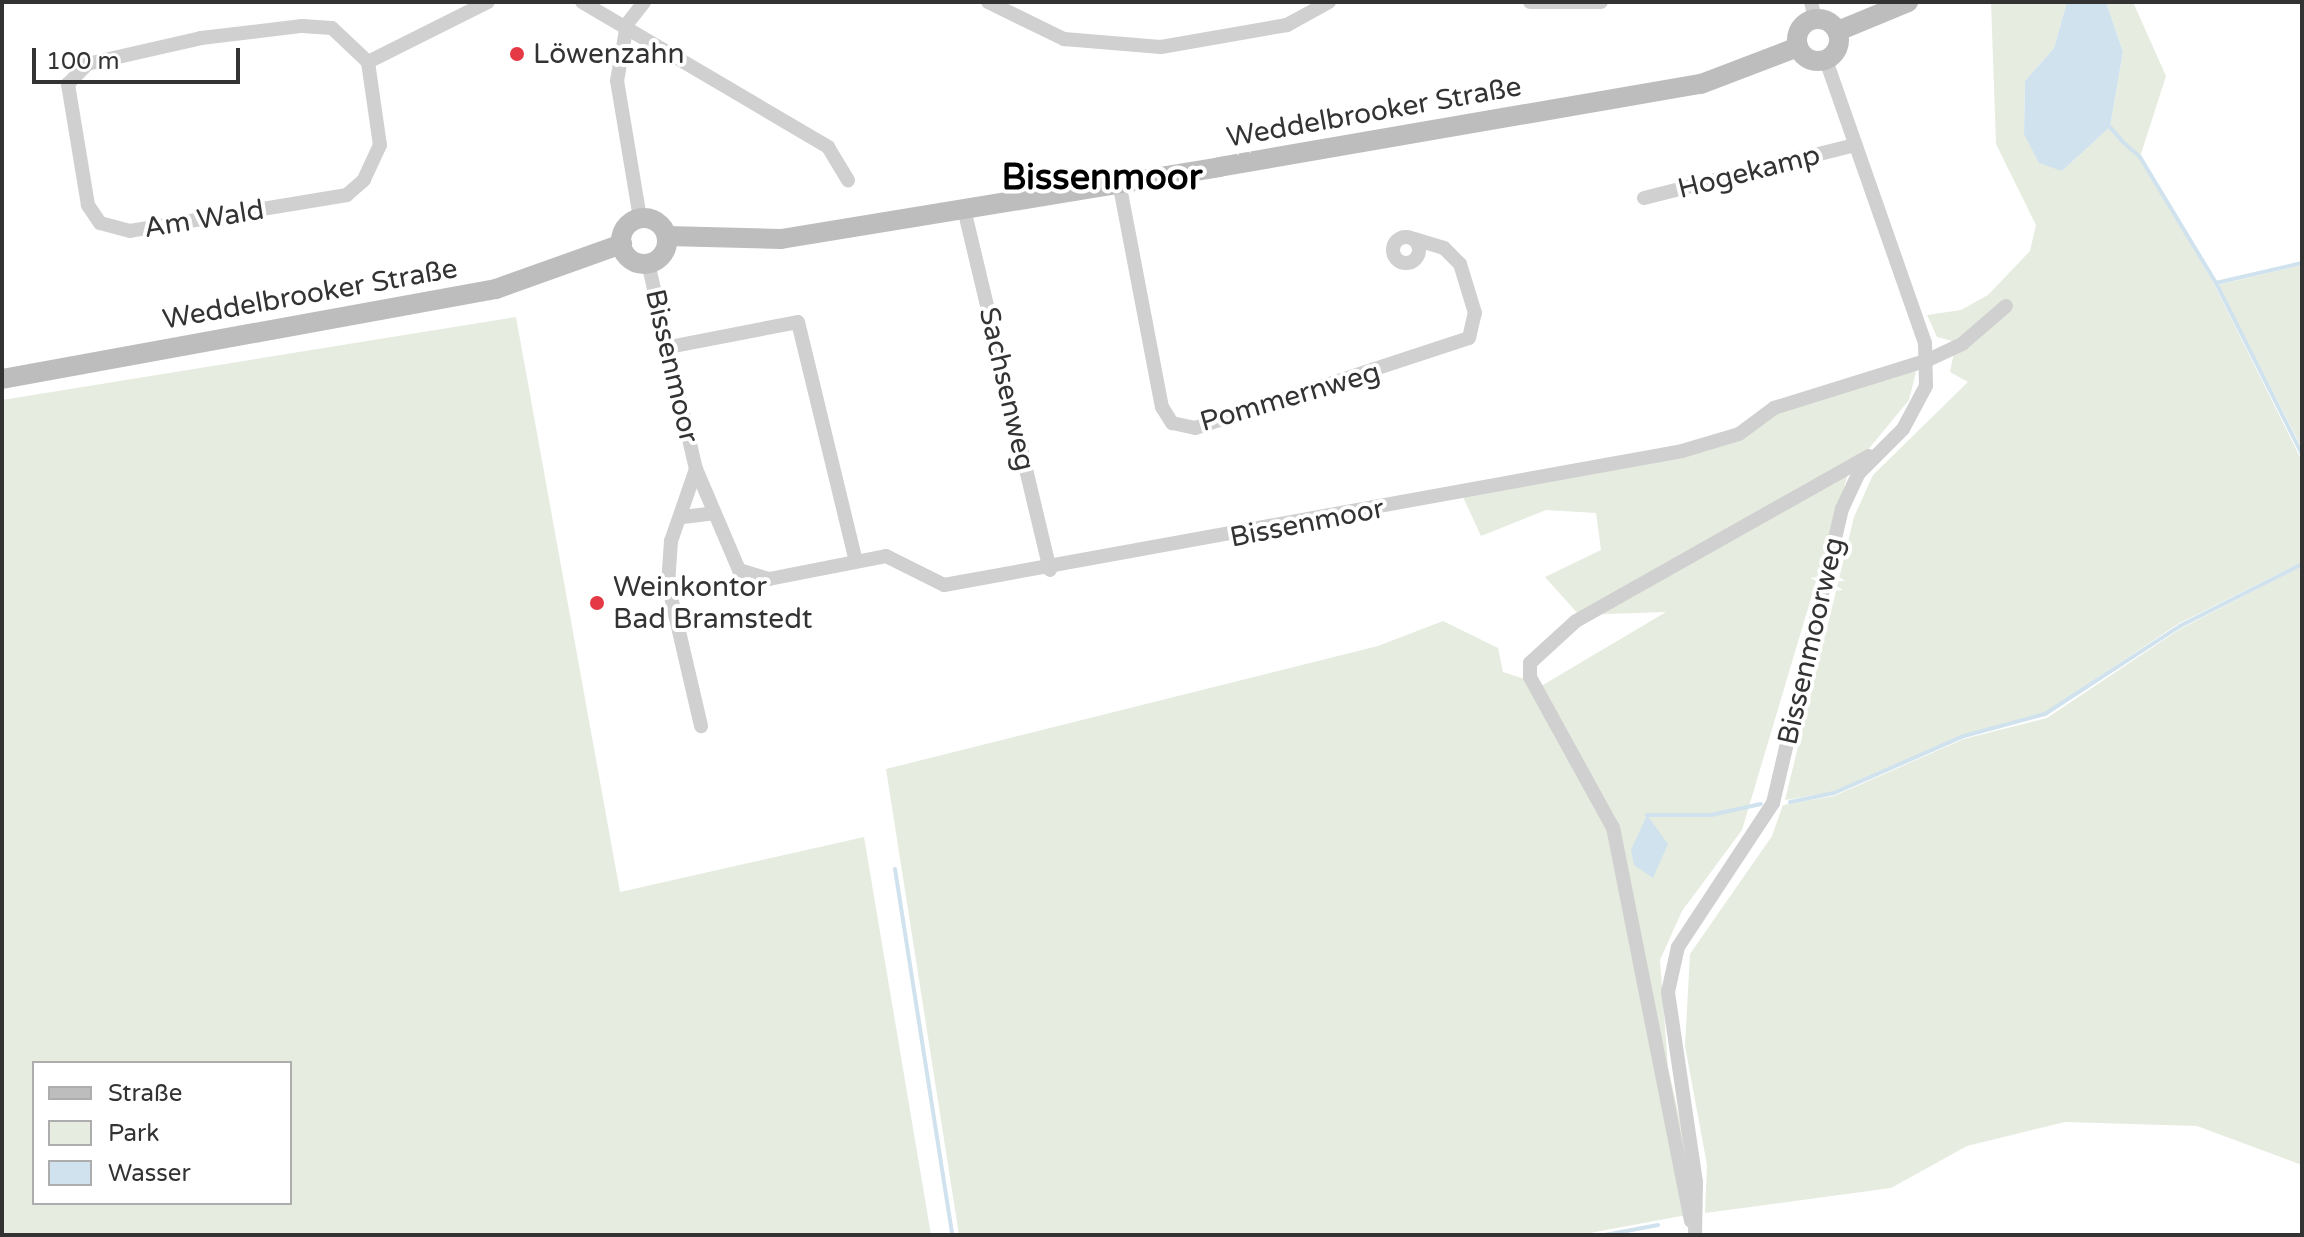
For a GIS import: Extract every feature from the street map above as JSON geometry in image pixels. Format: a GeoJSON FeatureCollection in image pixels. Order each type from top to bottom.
{"type":"FeatureCollection","features":[{"type":"Feature","properties":{"kind":"street"},"geometry":{"type":"LineString","coordinates":[[368,62],[488,2]]}},
{"type":"Feature","properties":{"kind":"street"},"geometry":{"type":"LineString","coordinates":[[582,2],[627,24],[828,147],[848,180]]}},
{"type":"Feature","properties":{"kind":"street"},"geometry":{"type":"LineString","coordinates":[[640,218],[617,81],[627,24],[644,2]]}},
{"type":"Feature","properties":{"kind":"street"},"geometry":{"type":"LineString","coordinates":[[988,2],[1064,39],[1161,47],[1287,25],[1329,2]]}},
{"type":"Feature","properties":{"kind":"street"},"geometry":{"type":"LineString","coordinates":[[1530,2],[1601,2]]}},
{"type":"Feature","properties":{"kind":"street"},"geometry":{"type":"LineString","coordinates":[[1838,31],[1908,2]]}},
{"type":"Feature","properties":{"kind":"street"},"geometry":{"type":"LineString","coordinates":[[1813,10],[1838,31],[1837,51],[1826,60],[1806,57],[1798,47],[1800,28],[1813,10]]}},
{"type":"Feature","properties":{"kind":"street","name":"Am Wald"},"geometry":{"type":"LineString","coordinates":[[302,26],[332,28],[368,62],[380,145],[364,180],[347,195],[130,231],[100,223],[88,205],[68,84],[87,64],[201,38],[302,26]]}},
{"type":"Feature","properties":{"kind":"street","name":"Weddelbrooker Straße"},"geometry":{"type":"LineString","coordinates":[[667,236],[781,239],[964,209],[1701,84],[1798,47]]}},
{"type":"Feature","properties":{"kind":"street"},"geometry":{"type":"LineString","coordinates":[[1826,60],[1928,360]]}},
{"type":"Feature","properties":{"kind":"street","name":"Hogekamp"},"geometry":{"type":"LineString","coordinates":[[1644,198],[1855,145]]}},
{"type":"Feature","properties":{"kind":"street","name":"Pommernweg"},"geometry":{"type":"LineString","coordinates":[[1119,182],[1162,407],[1172,423],[1195,428],[1469,338],[1475,313],[1460,264],[1444,248],[1414,239]]}},
{"type":"Feature","properties":{"kind":"street","name":"Sachsenweg"},"geometry":{"type":"LineString","coordinates":[[964,209],[1050,570]]}},
{"type":"Feature","properties":{"kind":"street"},"geometry":{"type":"LineString","coordinates":[[640,218],[660,224],[667,236],[665,250],[648,263],[628,256],[622,244],[628,225],[640,218]]}},
{"type":"Feature","properties":{"kind":"street","name":"Weddelbrooker Straße"},"geometry":{"type":"LineString","coordinates":[[2,379],[496,289],[622,244]]}},
{"type":"Feature","properties":{"kind":"street","name":"Bissenmoor"},"geometry":{"type":"LineString","coordinates":[[648,263],[696,469],[714,513],[748,576],[886,556],[944,585],[1050,570],[1682,451],[1739,434],[1774,408],[1928,360],[1962,344],[2006,306]]}},
{"type":"Feature","properties":{"kind":"street"},"geometry":{"type":"LineString","coordinates":[[669,347],[798,322],[856,561]]}},
{"type":"Feature","properties":{"kind":"street","name":"Bissenmoorweg"},"geometry":{"type":"LineString","coordinates":[[1694,1231],[1696,1182],[1668,992],[1678,947],[1773,803],[1842,509],[1858,474],[1917,410],[1928,360]]}},
{"type":"Feature","properties":{"kind":"street"},"geometry":{"type":"LineString","coordinates":[[1694,1231],[1680,1189],[1613,828],[1530,677],[1530,663],[1576,621],[1887,445]]}},
{"type":"Feature","properties":{"kind":"street","name":"Bissenmoor"},"geometry":{"type":"LineString","coordinates":[[696,469],[683,517],[671,541],[668,584],[701,726]]}},
{"type":"Feature","properties":{"kind":"street"},"geometry":{"type":"LineString","coordinates":[[683,517],[714,513]]}},
{"type":"Feature","properties":{"kind":"green space"},"geometry":{"type":"Polygon","coordinates":[[[1991,2],[2067,2],[2054,48],[2025,81],[2024,134],[2062,171],[2110,127],[2123,52],[2106,2],[2133,2],[2166,76],[2140,157],[2214,284],[2302,461],[2302,562],[2178,624],[2044,713],[1963,735],[1832,792],[1785,800],[1854,517],[1873,475],[1968,382],[1950,372],[1956,342],[1937,337],[1927,315],[1961,310],[1988,295],[2030,251],[2036,225],[1996,144],[1991,2]]]}},
{"type":"Feature","properties":{"kind":"green space"},"geometry":{"type":"Polygon","coordinates":[[[2302,265],[2302,448],[2218,285],[2302,265]]]}},
{"type":"Feature","properties":{"kind":"green space"},"geometry":{"type":"Polygon","coordinates":[[[516,317],[620,892],[864,837],[931,1235],[2,1235],[2,400],[516,317]]]}},
{"type":"Feature","properties":{"kind":"green space"},"geometry":{"type":"Polygon","coordinates":[[[1910,370],[1916,372],[1909,400],[1848,474],[1742,830],[1682,911],[1660,960],[1668,1067],[1693,1178],[1692,1214],[1579,1235],[959,1235],[886,769],[1378,646],[1443,621],[1498,648],[1503,672],[1543,685],[1666,612],[1579,615],[1545,577],[1601,550],[1596,513],[1546,510],[1481,536],[1463,497],[1685,454],[1775,411],[1910,370]]]}},
{"type":"Feature","properties":{"kind":"green space"},"geometry":{"type":"Polygon","coordinates":[[[2302,566],[2302,1165],[2197,1126],[2065,1122],[1967,1146],[1891,1188],[1705,1213],[1707,1165],[1685,1046],[1690,954],[1772,836],[1783,805],[1834,796],[1964,739],[2047,718],[2180,629],[2302,566]]]}},
{"type":"Feature","properties":{"kind":"water"},"geometry":{"type":"Polygon","coordinates":[[[2067,2],[2106,2],[2123,52],[2110,127],[2062,171],[2039,163],[2024,134],[2025,81],[2054,48],[2067,2]]]}},
{"type":"Feature","properties":{"kind":"water"},"geometry":{"type":"Polygon","coordinates":[[[1647,815],[1668,844],[1653,878],[1634,865],[1631,850],[1647,815]]]}},
{"type":"Feature","properties":{"kind":"waterway"},"geometry":{"type":"LineString","coordinates":[[2110,127],[2123,142]]}},
{"type":"Feature","properties":{"kind":"waterway"},"geometry":{"type":"LineString","coordinates":[[2124,143],[2140,157],[2216,283],[2302,263]]}},
{"type":"Feature","properties":{"kind":"waterway"},"geometry":{"type":"LineString","coordinates":[[2216,283],[2302,454]]}},
{"type":"Feature","properties":{"kind":"waterway"},"geometry":{"type":"LineString","coordinates":[[1790,802],[1834,793],[1964,736],[2045,714],[2180,626],[2302,564]]}},
{"type":"Feature","properties":{"kind":"waterway"},"geometry":{"type":"LineString","coordinates":[[1647,815],[1711,815],[1761,804]]}},
{"type":"Feature","properties":{"kind":"waterway"},"geometry":{"type":"LineString","coordinates":[[895,869],[952,1235]]}},
{"type":"Feature","properties":{"kind":"waterway"},"geometry":{"type":"LineString","coordinates":[[1605,1235],[1658,1225]]}},
{"type":"Feature","properties":{"kind":"place","name":"Löwenzahn"},"geometry":{"type":"Point","coordinates":[517,54]}},
{"type":"Feature","properties":{"kind":"place","name":"Weinkontor Bad Bramstedt"},"geometry":{"type":"Point","coordinates":[597,603]}},
{"type":"Feature","properties":{"kind":"district","name":"Bissenmoor"},"geometry":{"type":"Point","coordinates":[1102,178]}}]}
